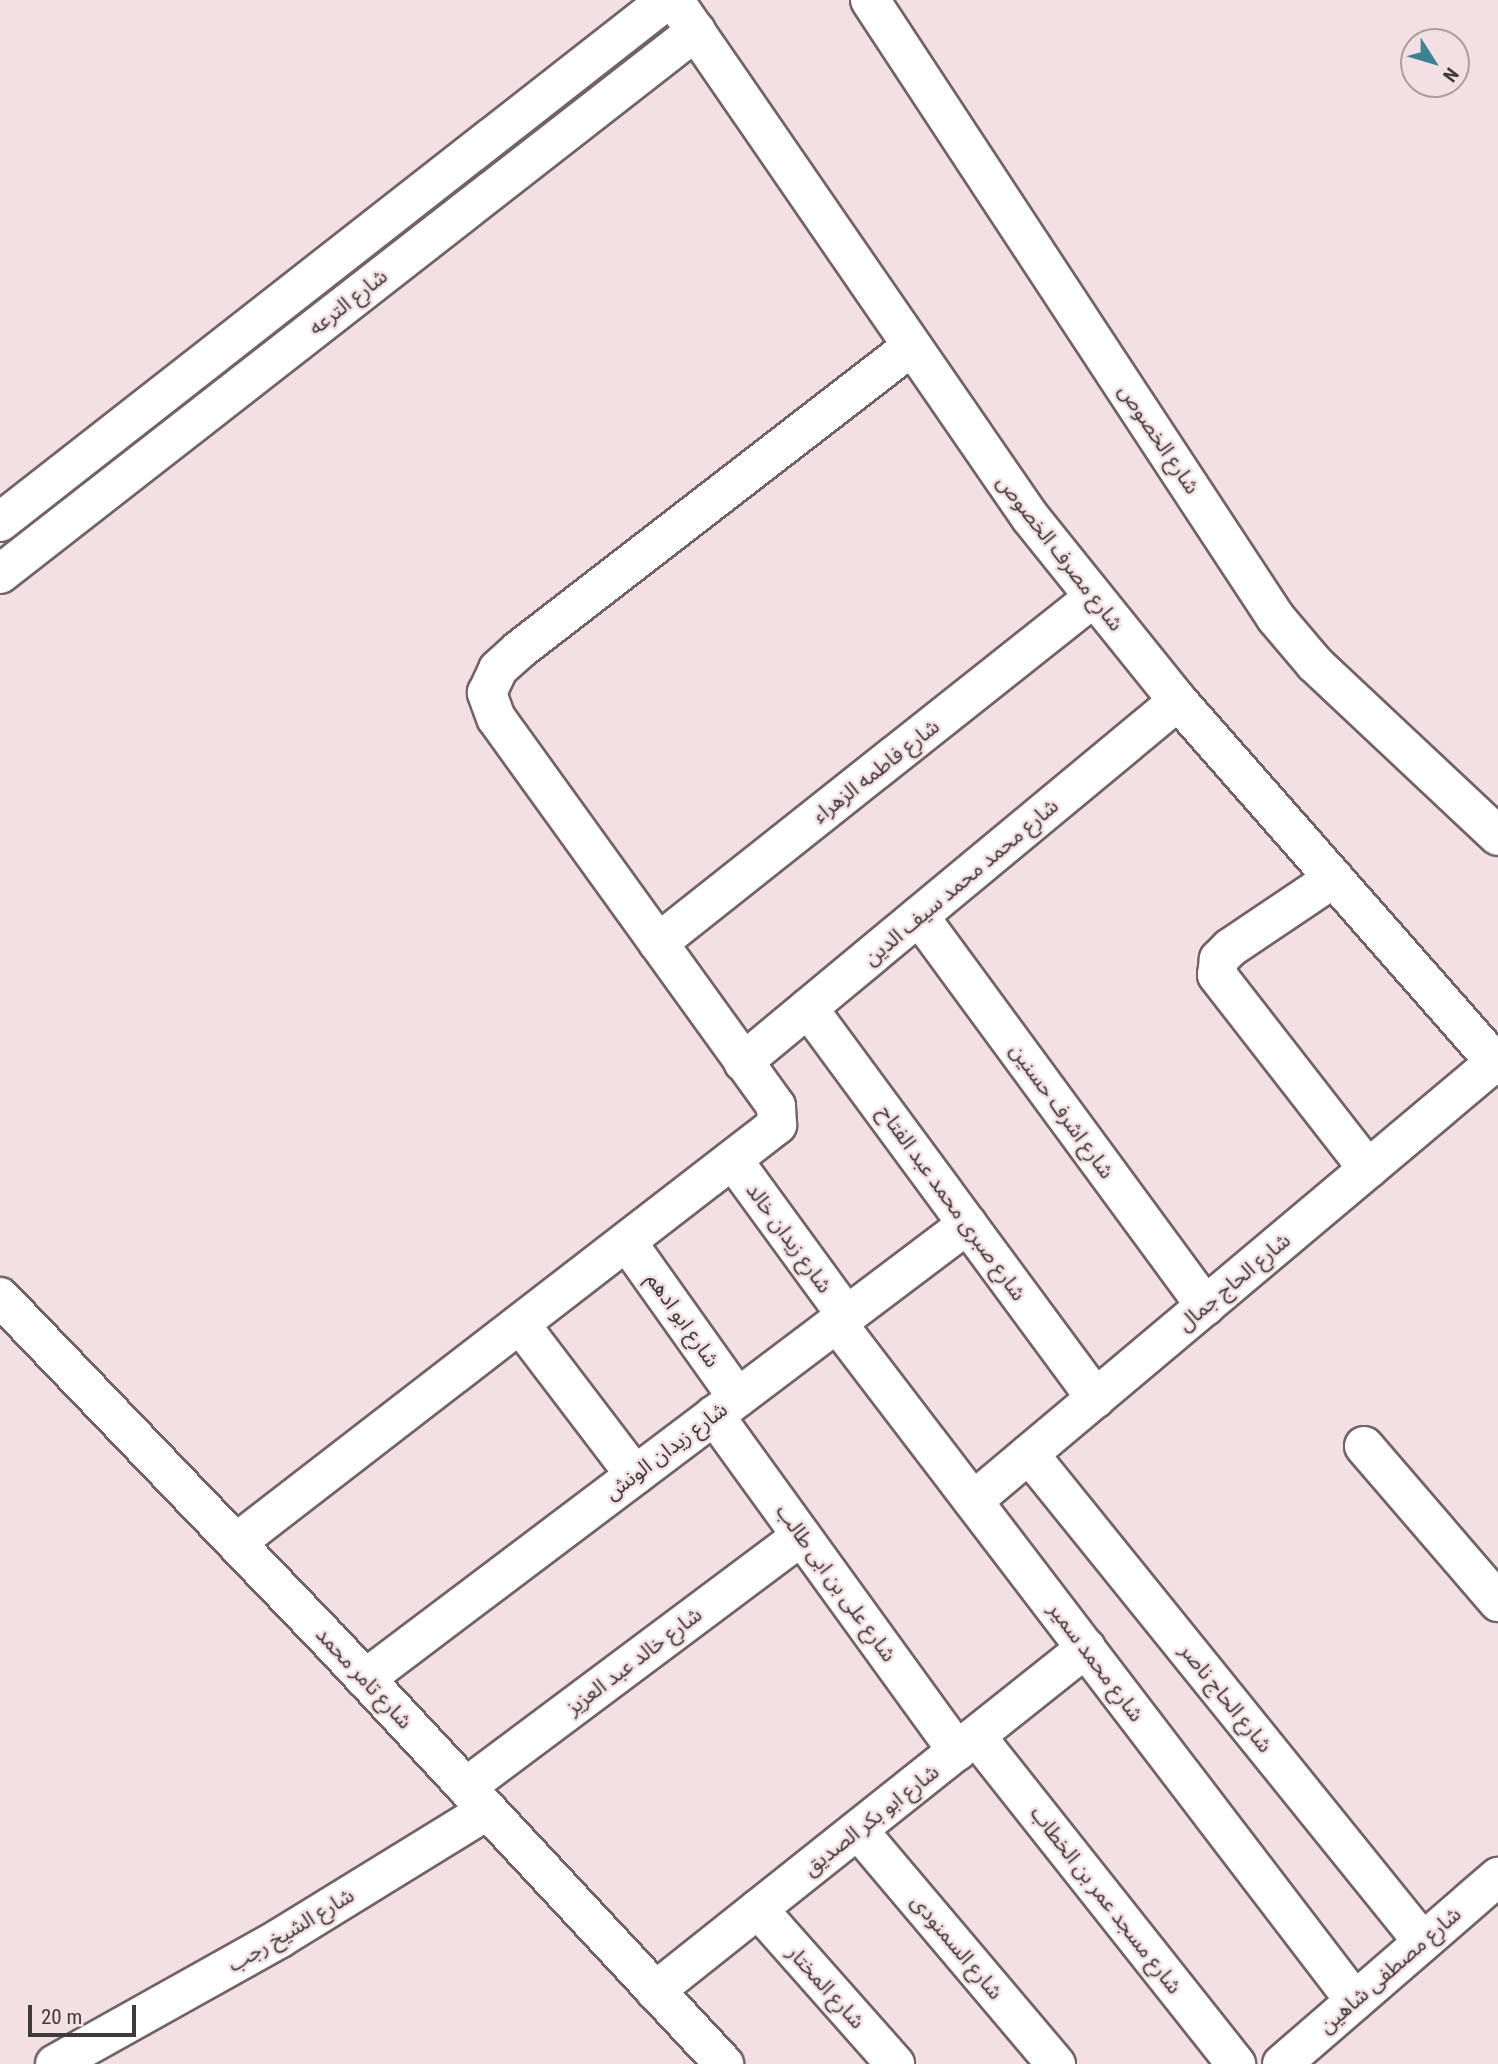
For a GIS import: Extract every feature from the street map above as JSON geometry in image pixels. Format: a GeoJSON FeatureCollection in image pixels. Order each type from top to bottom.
{"type":"FeatureCollection","features":[{"type":"Feature","properties":{"kind":"street","name":"شارع الترعه"},"geometry":{"type":"LineString","coordinates":[[0,522],[667,0]]}},
{"type":"Feature","properties":{"kind":"street","name":"شارع مصرف الخصوص"},"geometry":{"type":"LineString","coordinates":[[674,0],[910,348],[1093,598],[1178,701],[1497,1064]]}},
{"type":"Feature","properties":{"kind":"street","name":"شارع الخصوص"},"geometry":{"type":"LineString","coordinates":[[870,0],[1276,618],[1315,664],[1498,836]]}},
{"type":"Feature","properties":{"kind":"street","name":"شارع الترعه"},"geometry":{"type":"LineString","coordinates":[[0,574],[696,31]]}},
{"type":"Feature","properties":{"kind":"street"},"geometry":{"type":"LineString","coordinates":[[236,1543],[773,1130],[779,1118],[776,1106],[496,718],[488,694],[490,681],[519,650],[910,348]]}},
{"type":"Feature","properties":{"kind":"street","name":"شارع فاطمه الزهراء"},"geometry":{"type":"LineString","coordinates":[[658,943],[1093,598]]}},
{"type":"Feature","properties":{"kind":"street","name":"شارع محمد محمد سيف الدين"},"geometry":{"type":"LineString","coordinates":[[743,1062],[1178,701]]}},
{"type":"Feature","properties":{"kind":"street"},"geometry":{"type":"LineString","coordinates":[[1334,878],[1230,948],[1219,960],[1217,975],[1368,1169]]}},
{"type":"Feature","properties":{"kind":"street","name":"شارع اشرف حسنين"},"geometry":{"type":"LineString","coordinates":[[919,916],[1206,1306]]}},
{"type":"Feature","properties":{"kind":"street","name":"شارع صبرى محمد عبد الفتاح"},"geometry":{"type":"LineString","coordinates":[[808,1008],[1096,1398]]}},
{"type":"Feature","properties":{"kind":"street","name":"شارع الحاج جمال"},"geometry":{"type":"LineString","coordinates":[[974,1501],[1368,1169],[1497,1064]]}},
{"type":"Feature","properties":{"kind":"street","name":"شارع زيدان خالد"},"geometry":{"type":"LineString","coordinates":[[733,1160],[842,1319]]}},
{"type":"Feature","properties":{"kind":"street","name":"شارع زيدان الونش"},"geometry":{"type":"LineString","coordinates":[[365,1679],[968,1224]]}},
{"type":"Feature","properties":{"kind":"street","name":"شارع ابو ادهم"},"geometry":{"type":"LineString","coordinates":[[627,1241],[726,1406]]}},
{"type":"Feature","properties":{"kind":"street","name":"شارع تامر محمد"},"geometry":{"type":"LineString","coordinates":[[0,1297],[477,1798],[717,2062]]}},
{"type":"Feature","properties":{"kind":"street","name":"شارع محمد سمير"},"geometry":{"type":"LineString","coordinates":[[842,1319],[974,1501],[1356,2001]]}},
{"type":"Feature","properties":{"kind":"street"},"geometry":{"type":"LineString","coordinates":[[520,1324],[635,1475]]}},
{"type":"Feature","properties":{"kind":"street","name":"شارع على بن ابى طالب"},"geometry":{"type":"LineString","coordinates":[[726,1406],[802,1536],[967,1743]]}},
{"type":"Feature","properties":{"kind":"street"},"geometry":{"type":"LineString","coordinates":[[1364,1446],[1498,1602]]}},
{"type":"Feature","properties":{"kind":"street","name":"شارع الحاج ناصر"},"geometry":{"type":"LineString","coordinates":[[1029,1454],[1423,1942]]}},
{"type":"Feature","properties":{"kind":"street","name":"شارع خالد عبد العزيز"},"geometry":{"type":"LineString","coordinates":[[477,1798],[802,1536]]}},
{"type":"Feature","properties":{"kind":"street","name":"شارع ابو بكر الصديق"},"geometry":{"type":"LineString","coordinates":[[655,1991],[1086,1648]]}},
{"type":"Feature","properties":{"kind":"street","name":"شارع مسجد عمر بن الخطاب"},"geometry":{"type":"LineString","coordinates":[[967,1743],[1236,2064]]}},
{"type":"Feature","properties":{"kind":"street","name":"شارع الشيخ رجب"},"geometry":{"type":"LineString","coordinates":[[55,2064],[280,1938],[477,1798]]}},
{"type":"Feature","properties":{"kind":"street","name":"شارع السمنودى"},"geometry":{"type":"LineString","coordinates":[[858,1830],[1056,2064]]}},
{"type":"Feature","properties":{"kind":"street","name":"شارع مصطفى شاهين"},"geometry":{"type":"LineString","coordinates":[[1282,2064],[1498,1877]]}},
{"type":"Feature","properties":{"kind":"street","name":"شارع المختار"},"geometry":{"type":"LineString","coordinates":[[758,1909],[895,2064]]}}]}
